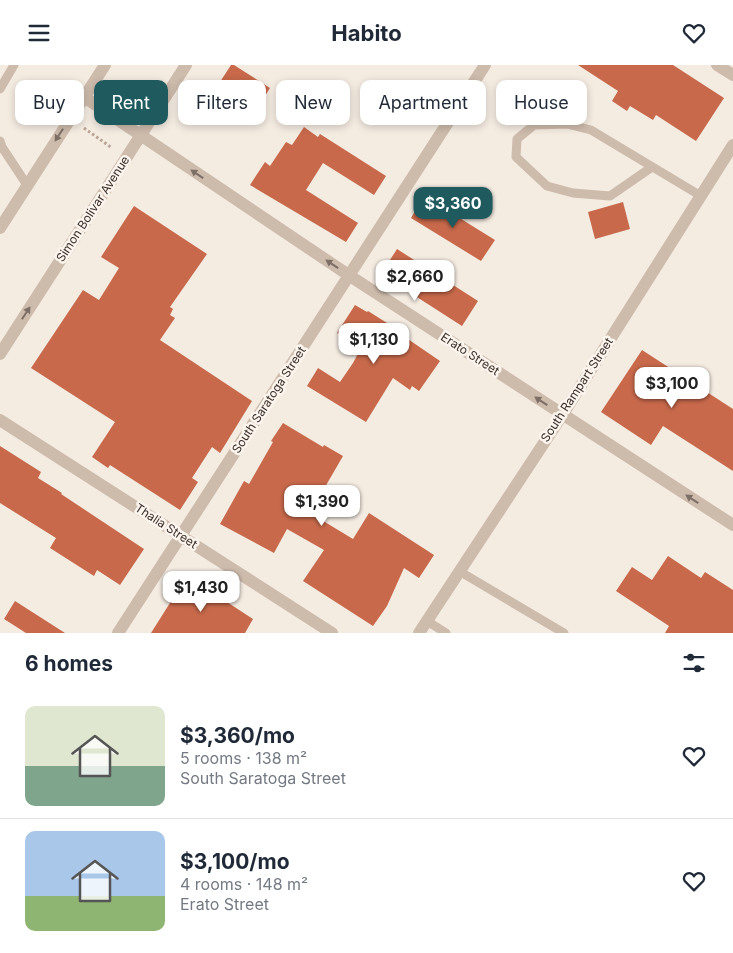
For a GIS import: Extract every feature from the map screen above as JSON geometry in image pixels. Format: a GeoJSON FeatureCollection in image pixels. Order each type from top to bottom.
{"type":"FeatureCollection","features":[{"type":"Feature","properties":{"kind":"street"},"geometry":{"type":"LineString","coordinates":[[84,97],[104,65]]}},
{"type":"Feature","properties":{"kind":"street","name":"Simon Bolivar Avenue"},"geometry":{"type":"LineString","coordinates":[[0,354],[186,65]]}},
{"type":"Feature","properties":{"kind":"street","name":"South Saratoga Street"},"geometry":{"type":"LineString","coordinates":[[118,633],[485,65]]}},
{"type":"Feature","properties":{"kind":"street"},"geometry":{"type":"LineString","coordinates":[[716,65],[733,75]]}},
{"type":"Feature","properties":{"kind":"street","name":"Erato Street"},"geometry":{"type":"LineString","coordinates":[[84,97],[350,276],[733,525]]}},
{"type":"Feature","properties":{"kind":"street"},"geometry":{"type":"LineString","coordinates":[[0,228],[66,125]]}},
{"type":"Feature","properties":{"kind":"street","name":"South Rampart Street"},"geometry":{"type":"LineString","coordinates":[[419,633],[562,414],[733,145]]}},
{"type":"Feature","properties":{"kind":"street","name":"Thalia Street"},"geometry":{"type":"LineString","coordinates":[[0,420],[332,633]]}},
{"type":"Feature","properties":{"kind":"lane"},"geometry":{"type":"LineString","coordinates":[[0,89],[14,65]]}},
{"type":"Feature","properties":{"kind":"lane"},"geometry":{"type":"LineString","coordinates":[[652,167],[610,196],[573,193],[547,186],[532,173],[516,157],[518,139],[534,125],[567,123],[591,130],[701,196]]}},
{"type":"Feature","properties":{"kind":"lane"},"geometry":{"type":"LineString","coordinates":[[0,141],[27,185]]}},
{"type":"Feature","properties":{"kind":"lane"},"geometry":{"type":"LineString","coordinates":[[459,571],[564,633]]}},
{"type":"Feature","properties":{"kind":"lane"},"geometry":{"type":"LineString","coordinates":[[427,621],[446,633]]}},
{"type":"Feature","properties":{"kind":"path"},"geometry":{"type":"LineString","coordinates":[[81,125],[113,149]]}},
{"type":"Feature","properties":{"kind":"building"},"geometry":{"type":"Polygon","coordinates":[[[231,65],[234,65],[257,80],[221,80],[231,65]]]}},
{"type":"Feature","properties":{"kind":"building"},"geometry":{"type":"Polygon","coordinates":[[[578,65],[673,65],[724,98],[696,141],[656,115],[653,120],[630,106],[627,111],[612,101],[618,91],[578,65]]]}},
{"type":"Feature","properties":{"kind":"building"},"geometry":{"type":"Polygon","coordinates":[[[266,85],[270,88],[266,94],[266,85]]]}},
{"type":"Feature","properties":{"kind":"building"},"geometry":{"type":"Polygon","coordinates":[[[304,127],[318,137],[320,134],[386,176],[374,195],[323,163],[306,190],[358,223],[346,242],[250,185],[265,162],[270,166],[286,142],[292,145],[304,127]]]}},
{"type":"Feature","properties":{"kind":"building"},"geometry":{"type":"Polygon","coordinates":[[[424,196],[495,240],[481,261],[411,218],[424,196]]]}},
{"type":"Feature","properties":{"kind":"building"},"geometry":{"type":"Polygon","coordinates":[[[623,202],[630,229],[595,239],[588,212],[623,202]]]}},
{"type":"Feature","properties":{"kind":"building"},"geometry":{"type":"Polygon","coordinates":[[[134,206],[207,254],[170,307],[173,309],[170,315],[175,318],[160,340],[252,401],[220,453],[212,447],[192,478],[198,482],[180,510],[110,465],[108,468],[92,457],[115,422],[31,368],[83,290],[99,300],[119,268],[101,257],[134,206]]]}},
{"type":"Feature","properties":{"kind":"building"},"geometry":{"type":"Polygon","coordinates":[[[397,249],[478,301],[462,326],[381,274],[397,249]]]}},
{"type":"Feature","properties":{"kind":"building"},"geometry":{"type":"Polygon","coordinates":[[[355,305],[403,333],[402,335],[440,361],[419,391],[412,386],[410,390],[393,378],[366,422],[307,386],[318,368],[340,382],[353,363],[361,348],[337,333],[355,305]]]}},
{"type":"Feature","properties":{"kind":"building"},"geometry":{"type":"Polygon","coordinates":[[[642,350],[733,409],[733,471],[663,426],[651,445],[601,412],[642,350]]]}},
{"type":"Feature","properties":{"kind":"building"},"geometry":{"type":"Polygon","coordinates":[[[283,423],[323,447],[324,445],[343,456],[310,513],[353,539],[369,513],[434,555],[419,578],[404,568],[387,606],[373,626],[303,581],[324,550],[287,529],[274,553],[220,524],[244,481],[249,484],[273,442],[271,441],[283,423]]]}},
{"type":"Feature","properties":{"kind":"building"},"geometry":{"type":"Polygon","coordinates":[[[0,446],[41,472],[38,478],[144,549],[120,585],[97,570],[94,576],[50,548],[56,538],[0,503],[0,446]]]}},
{"type":"Feature","properties":{"kind":"building"},"geometry":{"type":"Polygon","coordinates":[[[668,556],[701,578],[705,572],[733,590],[733,633],[665,633],[669,626],[616,591],[632,567],[652,580],[668,556]]]}},
{"type":"Feature","properties":{"kind":"building"},"geometry":{"type":"Polygon","coordinates":[[[187,576],[253,619],[245,633],[151,633],[187,576]]]}},
{"type":"Feature","properties":{"kind":"building"},"geometry":{"type":"Polygon","coordinates":[[[15,601],[65,633],[26,633],[4,619],[15,601]]]}}]}
